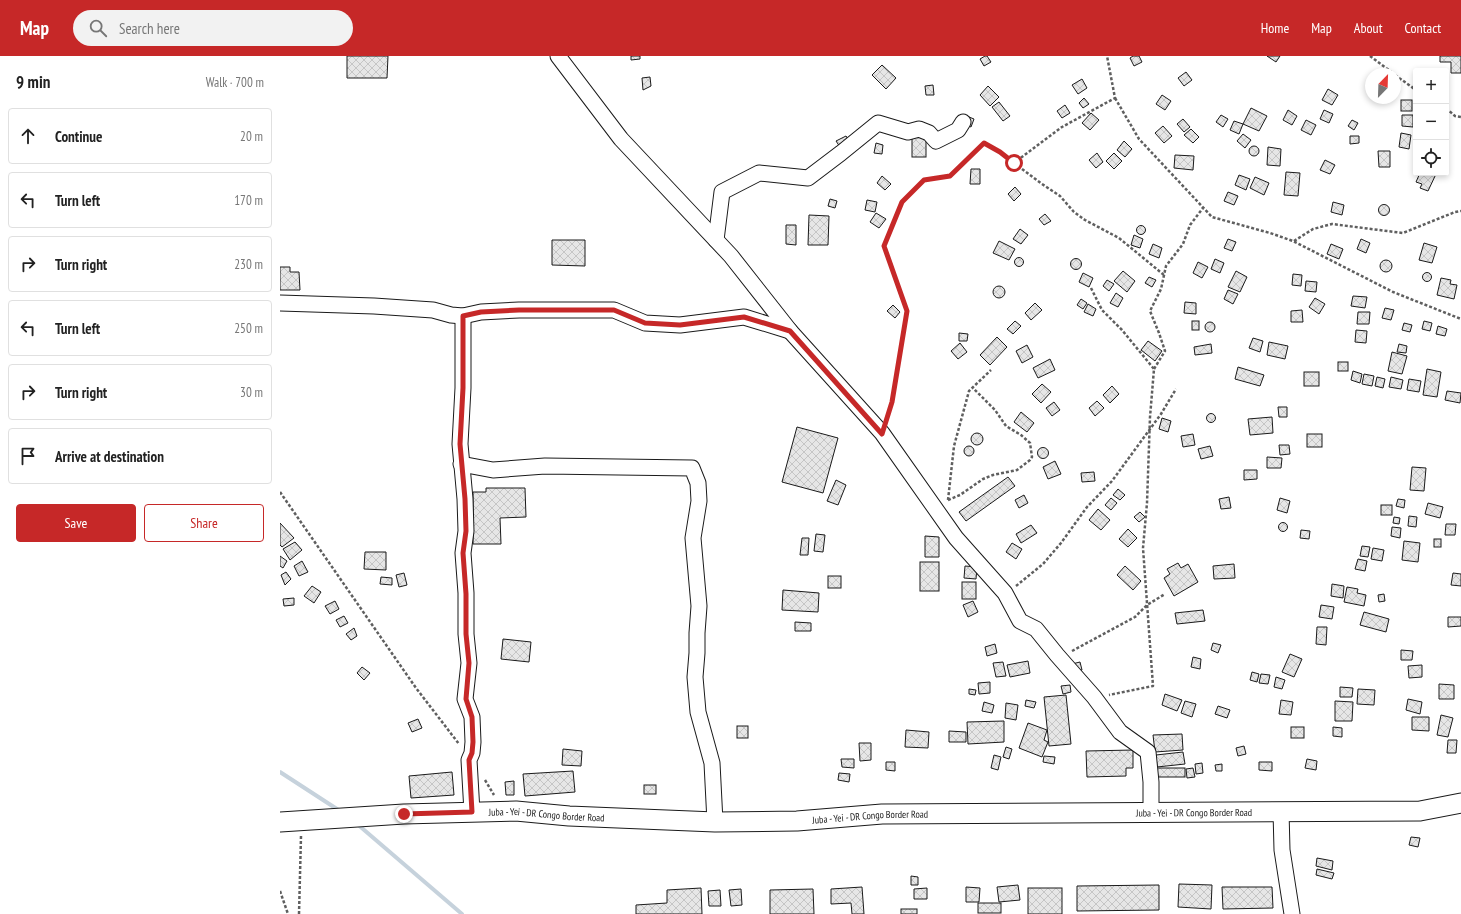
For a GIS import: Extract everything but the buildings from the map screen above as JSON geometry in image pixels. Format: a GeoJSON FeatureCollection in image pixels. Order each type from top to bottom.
{"type":"FeatureCollection","features":[{"type":"Feature","properties":{"kind":"main road","name":"Juba - Yei - DR Congo Border Road"},"geometry":{"type":"LineString","coordinates":[[280,822],[302,822],[404,814],[516,811],[569,816],[715,822],[797,821],[882,814],[1044,814],[1151,811],[1420,811],[1461,803]]}},
{"type":"Feature","properties":{"kind":"street"},"geometry":{"type":"LineString","coordinates":[[558,56],[621,139],[731,256],[790,331],[882,434],[945,524],[971,556],[1005,593],[1020,621],[1036,629],[1094,697],[1120,732],[1148,752],[1151,782],[1151,811]]}},
{"type":"Feature","properties":{"kind":"street"},"geometry":{"type":"LineString","coordinates":[[716,240],[722,192],[759,173],[808,178],[841,154],[878,123],[908,132],[919,129],[928,132],[936,140],[958,130],[963,122]]}},
{"type":"Feature","properties":{"kind":"street"},"geometry":{"type":"LineString","coordinates":[[280,303],[374,306],[432,310],[451,315],[463,316],[481,312],[519,310],[614,310],[645,323],[680,325],[744,317],[790,331]]}},
{"type":"Feature","properties":{"kind":"street"},"geometry":{"type":"LineString","coordinates":[[463,316],[463,388],[460,444],[465,499],[466,531],[463,553],[466,594],[466,634],[469,663],[466,699],[472,717],[473,742],[472,753],[469,760],[472,812]]}},
{"type":"Feature","properties":{"kind":"street"},"geometry":{"type":"LineString","coordinates":[[462,464],[493,470],[545,466],[692,468],[698,484],[699,501],[693,538],[699,606],[695,677],[698,712],[712,763],[715,822]]}},
{"type":"Feature","properties":{"kind":"street"},"geometry":{"type":"LineString","coordinates":[[1281,811],[1282,850],[1292,914]]}},
{"type":"Feature","properties":{"kind":"path"},"geometry":{"type":"LineString","coordinates":[[1107,56],[1115,98],[1139,139],[1212,217],[1293,241],[1393,292],[1461,320]]}},
{"type":"Feature","properties":{"kind":"path"},"geometry":{"type":"LineString","coordinates":[[1370,56],[1386,68]]}},
{"type":"Feature","properties":{"kind":"path"},"geometry":{"type":"LineString","coordinates":[[1401,79],[1413,88]]}},
{"type":"Feature","properties":{"kind":"path"},"geometry":{"type":"LineString","coordinates":[[1014,163],[1062,127],[1115,98]]}},
{"type":"Feature","properties":{"kind":"path"},"geometry":{"type":"LineString","coordinates":[[1449,111],[1455,116],[1461,117]]}},
{"type":"Feature","properties":{"kind":"path"},"geometry":{"type":"LineString","coordinates":[[882,434],[892,402],[907,311],[884,246],[902,202],[924,180],[950,176],[984,143],[1000,152],[1060,196],[1074,212],[1119,238],[1164,275]]}},
{"type":"Feature","properties":{"kind":"path"},"geometry":{"type":"LineString","coordinates":[[1094,697],[1153,686],[1143,548],[1147,503],[1149,430],[1154,369],[1165,352],[1150,311],[1161,289],[1166,266],[1183,244],[1190,226],[1203,208]]}},
{"type":"Feature","properties":{"kind":"path"},"geometry":{"type":"LineString","coordinates":[[1293,241],[1313,229],[1332,224],[1403,233],[1461,211]]}},
{"type":"Feature","properties":{"kind":"path"},"geometry":{"type":"LineString","coordinates":[[1090,288],[1102,310],[1122,330],[1154,369]]}},
{"type":"Feature","properties":{"kind":"path"},"geometry":{"type":"LineString","coordinates":[[945,524],[954,446],[969,391],[991,370]]}},
{"type":"Feature","properties":{"kind":"path"},"geometry":{"type":"LineString","coordinates":[[948,500],[960,495],[983,479],[1017,470],[1032,457],[1030,443],[1022,435],[1006,426],[995,410],[973,388]]}},
{"type":"Feature","properties":{"kind":"path"},"geometry":{"type":"LineString","coordinates":[[1005,593],[1023,581],[1043,564],[1061,543],[1087,507],[1112,481],[1161,414],[1176,388]]}},
{"type":"Feature","properties":{"kind":"path"},"geometry":{"type":"LineString","coordinates":[[280,492],[411,682],[465,753],[492,793],[516,811]]}},
{"type":"Feature","properties":{"kind":"path"},"geometry":{"type":"LineString","coordinates":[[1059,657],[1076,650],[1135,617],[1147,605],[1165,594]]}},
{"type":"Feature","properties":{"kind":"path"},"geometry":{"type":"LineString","coordinates":[[299,914],[302,822]]}},
{"type":"Feature","properties":{"kind":"path"},"geometry":{"type":"LineString","coordinates":[[280,891],[288,914]]}},
{"type":"Feature","properties":{"kind":"waterway"},"geometry":{"type":"LineString","coordinates":[[280,772],[340,811]]}},
{"type":"Feature","properties":{"kind":"waterway"},"geometry":{"type":"LineString","coordinates":[[356,823],[462,914]]}},
{"type":"Feature","properties":{"kind":"route"},"geometry":{"type":"LineString","coordinates":[[404,814],[472,812],[469,760],[472,753],[473,742],[472,717],[466,699],[469,663],[466,634],[466,594],[463,553],[466,531],[465,499],[460,444],[463,388],[463,316],[481,312],[519,310],[614,310],[645,323],[680,325],[744,317],[790,331],[882,434],[892,402],[907,311],[884,246],[902,202],[924,180],[950,176],[984,143],[1000,152],[1014,163]]}}]}
